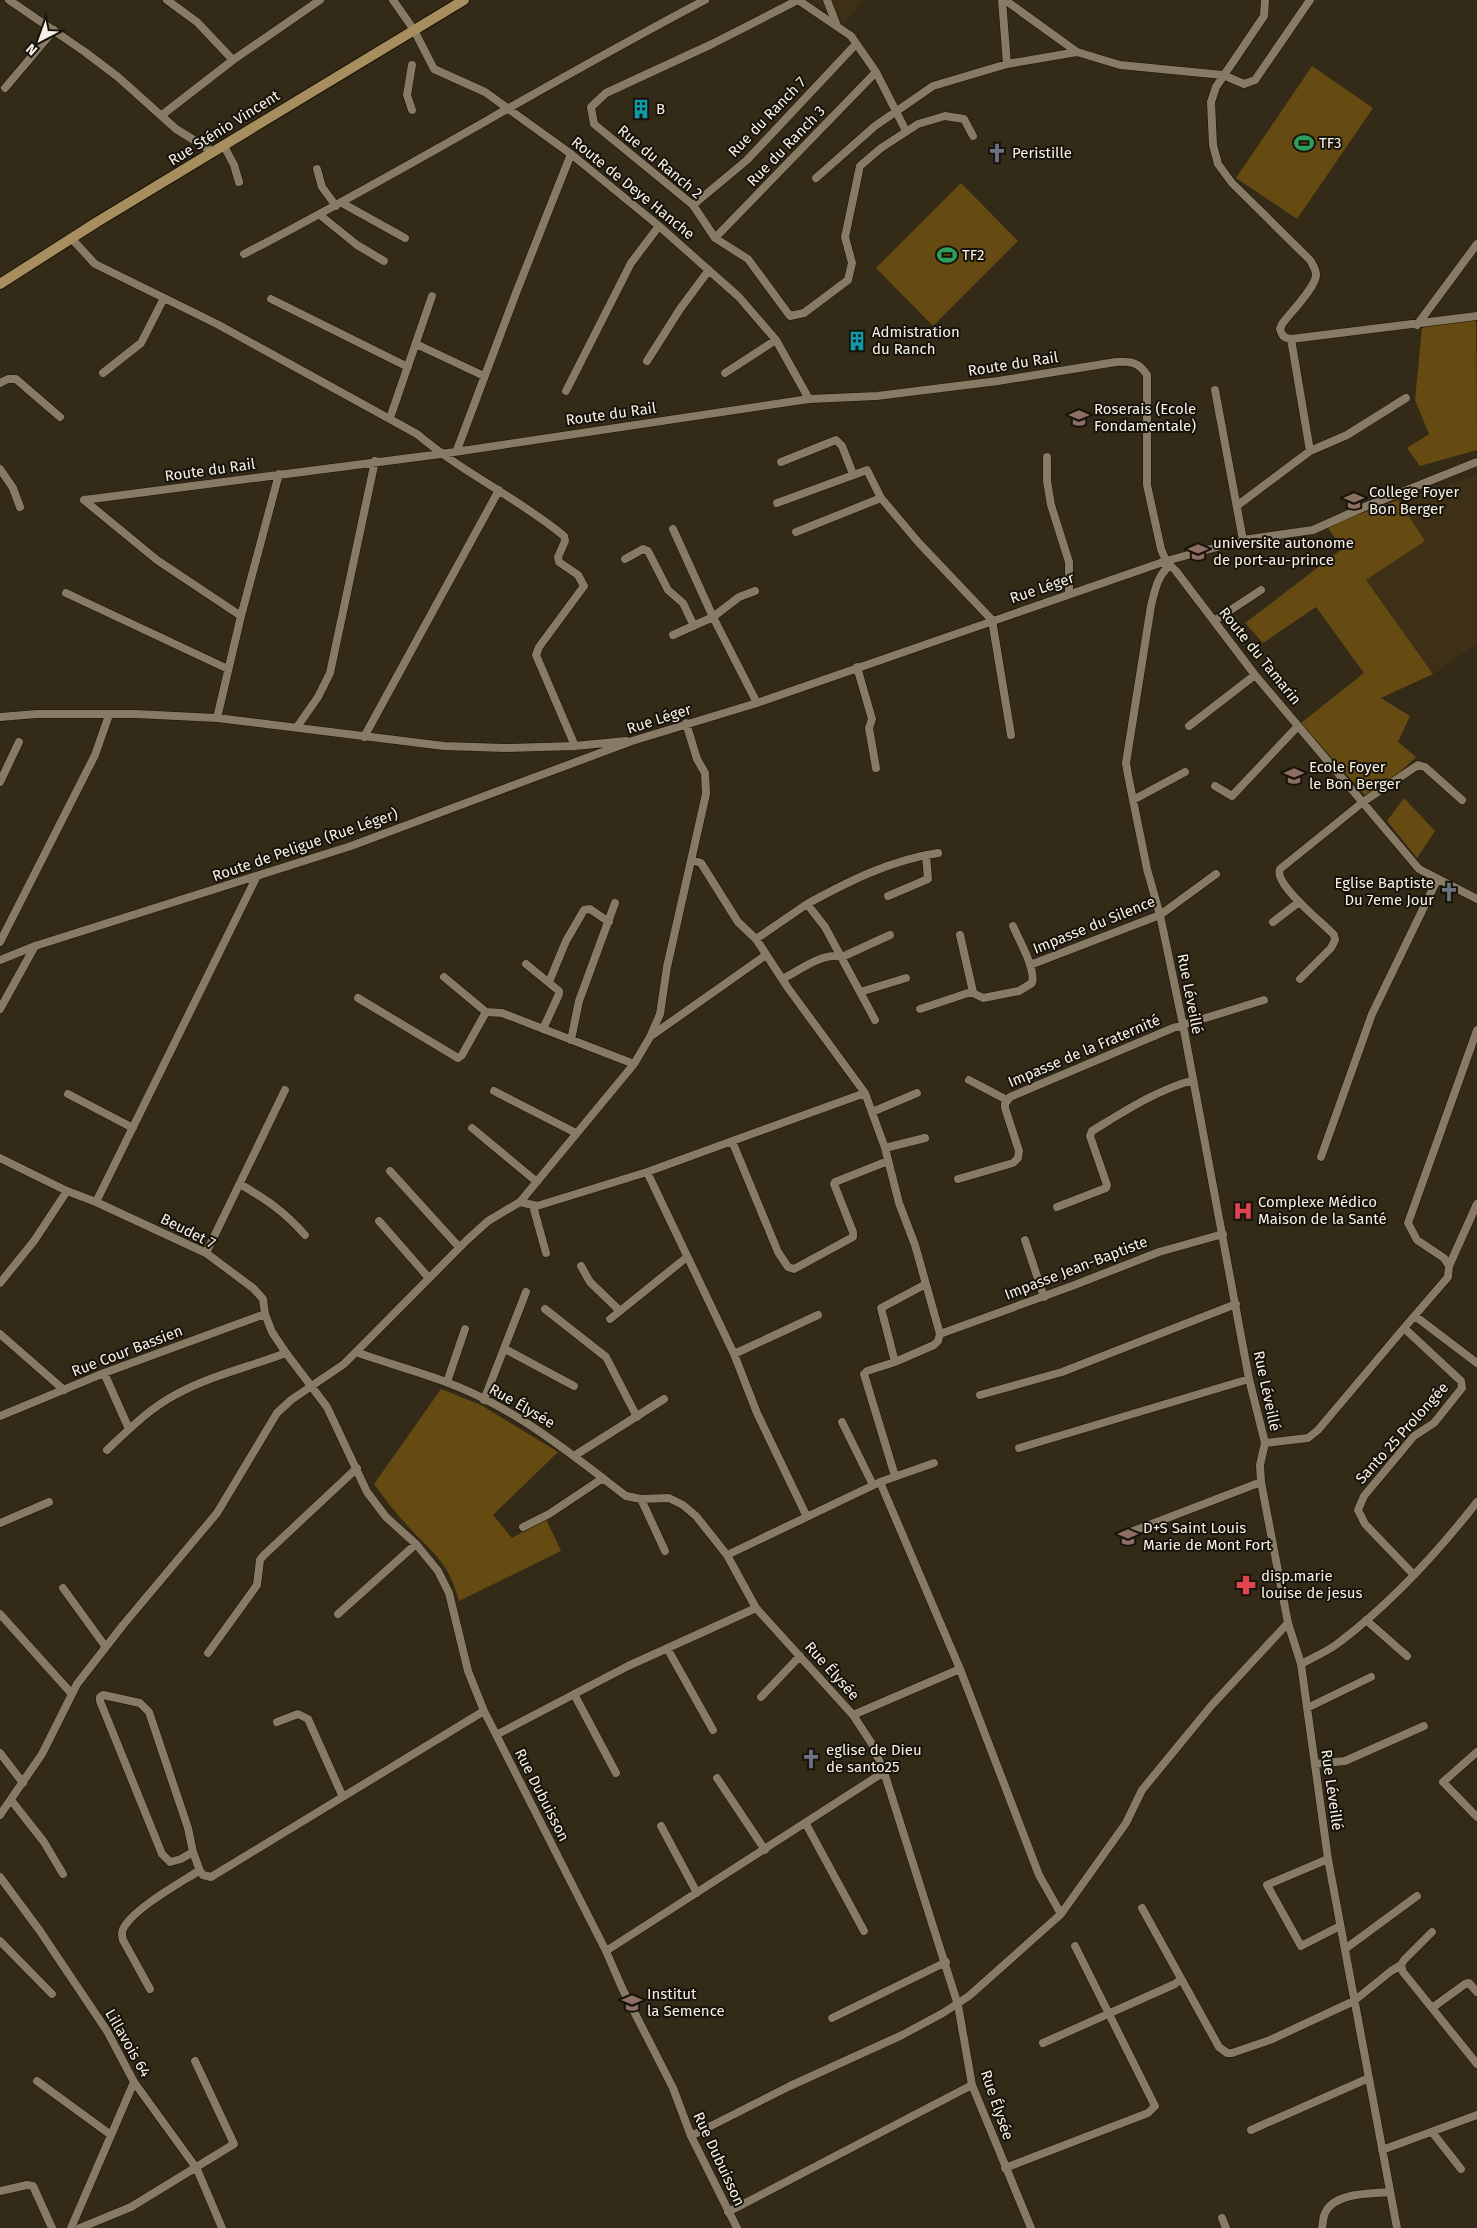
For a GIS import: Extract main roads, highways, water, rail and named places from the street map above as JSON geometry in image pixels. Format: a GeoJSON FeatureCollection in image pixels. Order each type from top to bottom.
{"type":"FeatureCollection","features":[{"type":"Feature","properties":{"kind":"main road","name":"Rue Sténio Vincent"},"geometry":{"type":"LineString","coordinates":[[0,284],[71,238],[464,0]]}},
{"type":"Feature","properties":{"kind":"place","name":"B"},"geometry":{"type":"Point","coordinates":[641,109]}},
{"type":"Feature","properties":{"kind":"place","name":"TF3"},"geometry":{"type":"Point","coordinates":[1304,143]}},
{"type":"Feature","properties":{"kind":"place","name":"Peristille"},"geometry":{"type":"Point","coordinates":[997,153]}},
{"type":"Feature","properties":{"kind":"place","name":"TF2"},"geometry":{"type":"Point","coordinates":[947,255]}},
{"type":"Feature","properties":{"kind":"place","name":"Admistration du Ranch"},"geometry":{"type":"Point","coordinates":[857,341]}},
{"type":"Feature","properties":{"kind":"place","name":"Roserais (Ecole Fondamentale)"},"geometry":{"type":"Point","coordinates":[1079,418]}},
{"type":"Feature","properties":{"kind":"place","name":"College Foyer Bon Berger"},"geometry":{"type":"Point","coordinates":[1354,501]}},
{"type":"Feature","properties":{"kind":"place","name":"universite autonome de port-au-prince"},"geometry":{"type":"Point","coordinates":[1198,552]}},
{"type":"Feature","properties":{"kind":"place","name":"Ecole Foyer le Bon Berger"},"geometry":{"type":"Point","coordinates":[1294,776]}},
{"type":"Feature","properties":{"kind":"place","name":"Eglise Baptiste Du 7eme Jour"},"geometry":{"type":"Point","coordinates":[1449,892]}},
{"type":"Feature","properties":{"kind":"place","name":"Complexe Médico Maison de la Santé"},"geometry":{"type":"Point","coordinates":[1243,1211]}},
{"type":"Feature","properties":{"kind":"place","name":"D+S Saint Louis Marie de Mont Fort"},"geometry":{"type":"Point","coordinates":[1128,1537]}},
{"type":"Feature","properties":{"kind":"place","name":"disp.marie louise de jesus"},"geometry":{"type":"Point","coordinates":[1246,1585]}},
{"type":"Feature","properties":{"kind":"place","name":"eglise de Dieu de santo25"},"geometry":{"type":"Point","coordinates":[811,1759]}},
{"type":"Feature","properties":{"kind":"place","name":"Institut la Semence"},"geometry":{"type":"Point","coordinates":[632,2003]}}]}
